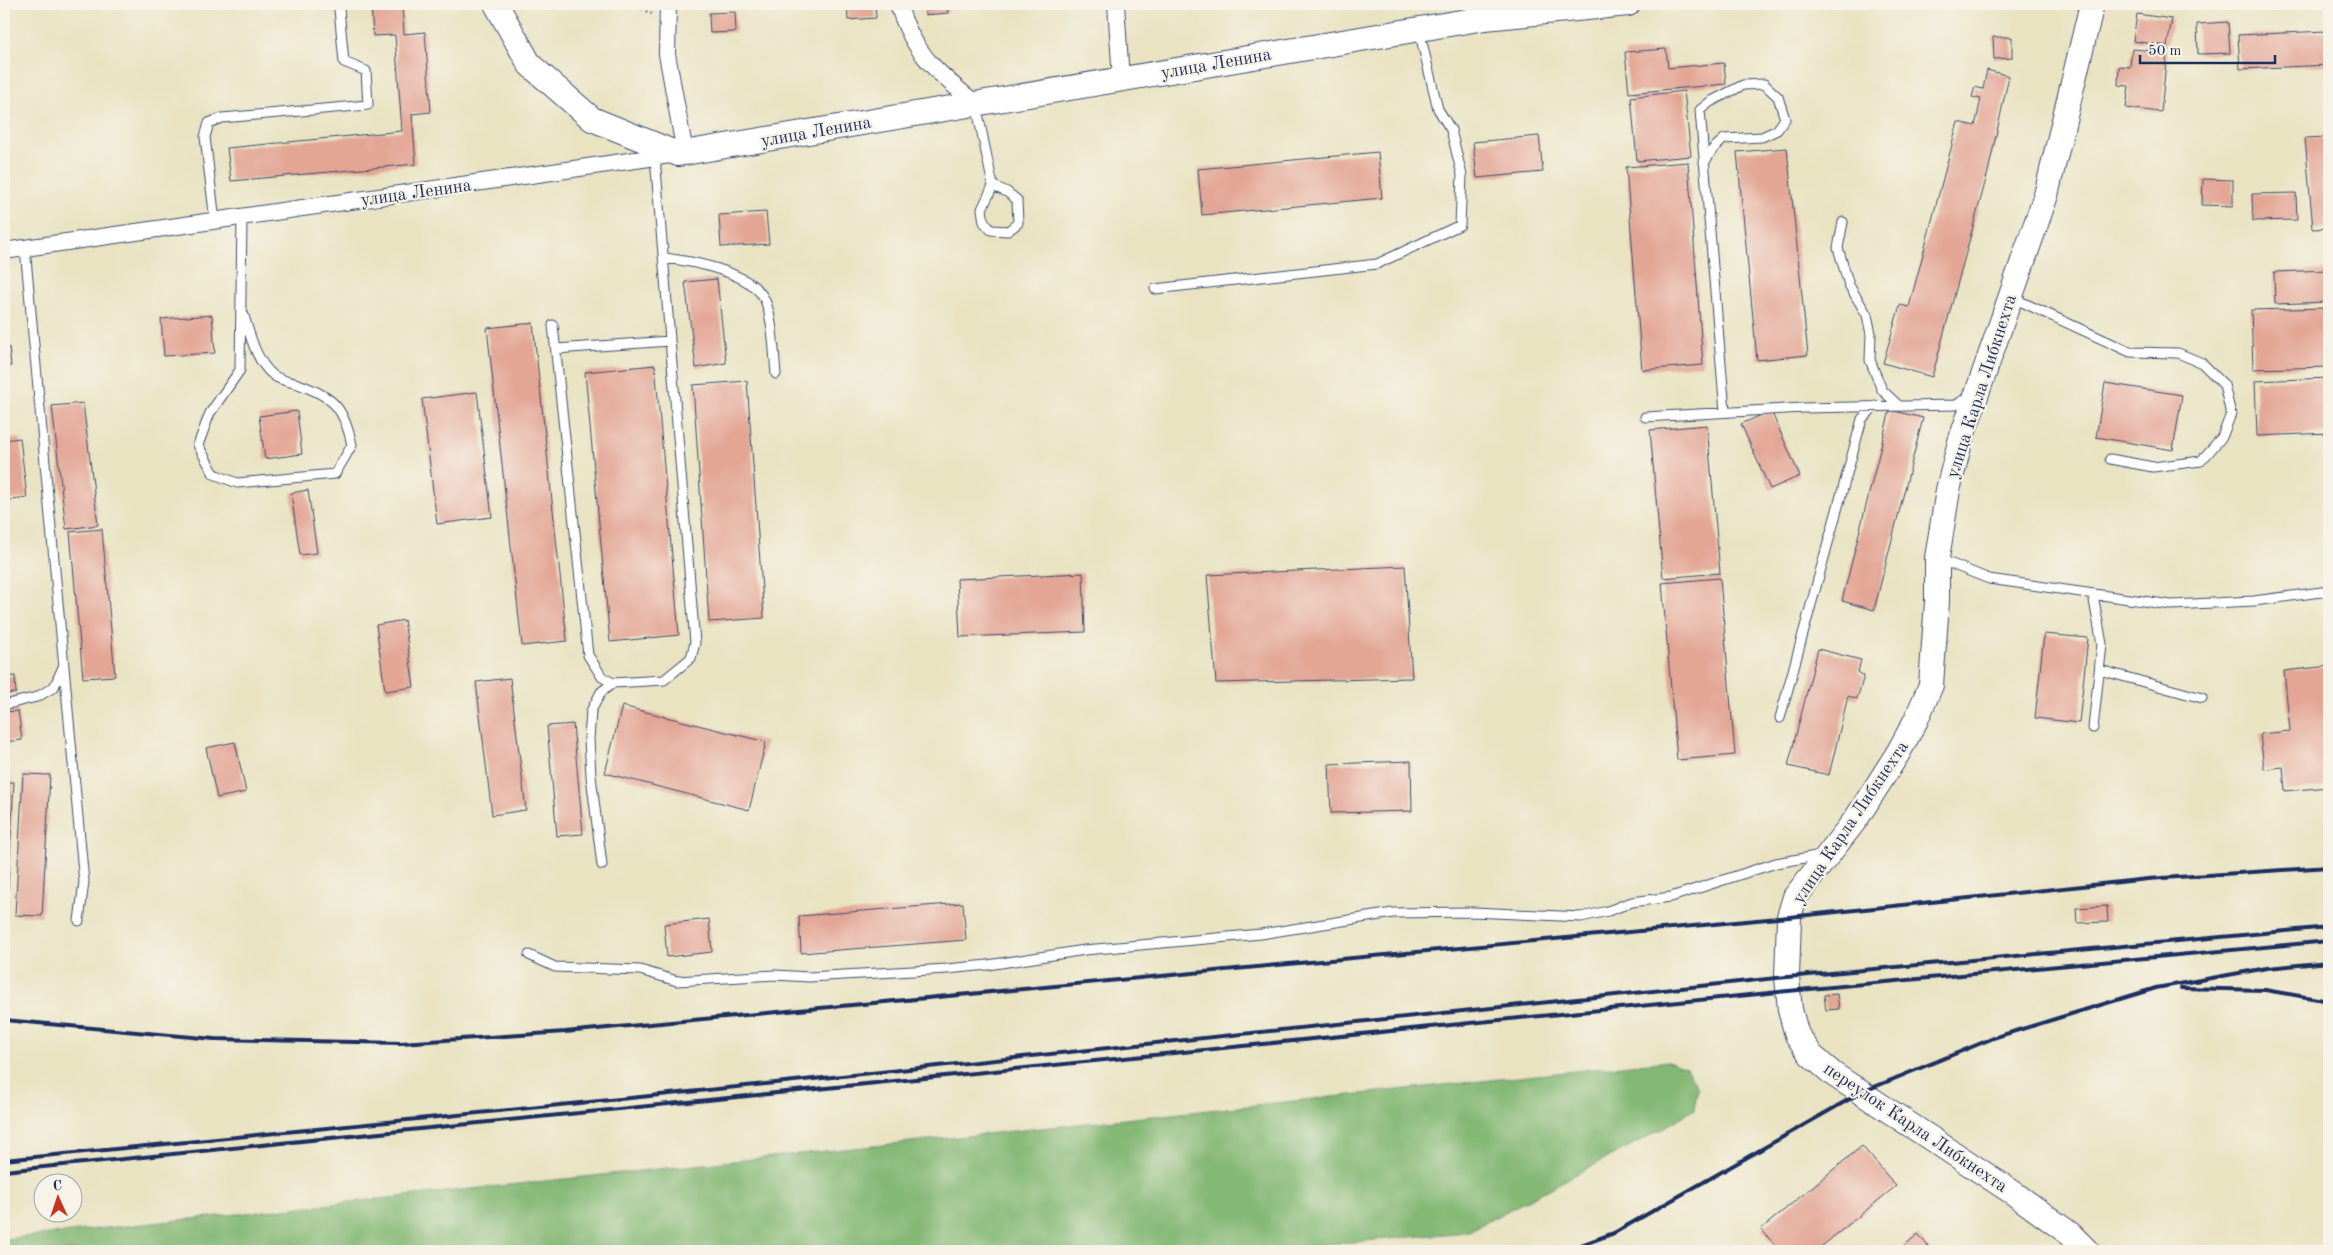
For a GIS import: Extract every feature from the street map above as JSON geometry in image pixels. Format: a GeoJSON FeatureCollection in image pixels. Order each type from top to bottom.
{"type":"FeatureCollection","features":[{"type":"Feature","properties":{"kind":"main road"},"geometry":{"type":"LineString","coordinates":[[496,4],[530,65],[592,118],[673,155]]}},
{"type":"Feature","properties":{"kind":"main road","name":"улица Ленина"},"geometry":{"type":"LineString","coordinates":[[673,155],[1485,18],[1628,4]]}},
{"type":"Feature","properties":{"kind":"main road","name":"улица Карла Либкнехта"},"geometry":{"type":"LineString","coordinates":[[1789,917],[1796,897],[1856,819],[1898,753],[1916,720],[1931,685],[1937,602],[1937,558],[1948,490],[1960,442],[2046,195],[2092,4]]}},
{"type":"Feature","properties":{"kind":"main road","name":"переулок Карла Либкнехта"},"geometry":{"type":"LineString","coordinates":[[1789,917],[1787,977],[1790,1010],[1797,1035],[1811,1055],[1833,1074],[2012,1192],[2070,1234],[2087,1251]]}},
{"type":"Feature","properties":{"kind":"street"},"geometry":{"type":"LineString","coordinates":[[668,4],[667,54],[673,155]]}},
{"type":"Feature","properties":{"kind":"street"},"geometry":{"type":"LineString","coordinates":[[898,4],[908,33],[931,67],[976,104]]}},
{"type":"Feature","properties":{"kind":"street"},"geometry":{"type":"LineString","coordinates":[[1116,4],[1121,79]]}},
{"type":"Feature","properties":{"kind":"street","name":"улица Ленина"},"geometry":{"type":"LineString","coordinates":[[4,251],[673,155]]}},
{"type":"Feature","properties":{"kind":"lane"},"geometry":{"type":"LineString","coordinates":[[215,221],[204,137],[209,123],[222,118],[368,105],[366,71],[344,62],[339,9],[336,4]]}},
{"type":"Feature","properties":{"kind":"lane"},"geometry":{"type":"LineString","coordinates":[[1155,290],[1377,264],[1460,225],[1462,175],[1451,130],[1438,109],[1419,29]]}},
{"type":"Feature","properties":{"kind":"lane"},"geometry":{"type":"LineString","coordinates":[[1704,163],[1713,149],[1724,139],[1762,137],[1777,130],[1785,120],[1778,97],[1764,84],[1743,85],[1710,102],[1700,110],[1704,163],[1725,412]]}},
{"type":"Feature","properties":{"kind":"lane"},"geometry":{"type":"LineString","coordinates":[[976,104],[993,186],[982,209],[984,222],[991,230],[1008,231],[1018,223],[1017,200],[1007,192],[993,186]]}},
{"type":"Feature","properties":{"kind":"lane"},"geometry":{"type":"LineString","coordinates":[[553,325],[588,654],[602,677],[613,683],[664,680],[691,658],[695,643],[664,258],[673,155]]}},
{"type":"Feature","properties":{"kind":"lane"},"geometry":{"type":"LineString","coordinates":[[242,217],[240,370],[210,413],[198,445],[214,474],[237,483],[335,474],[352,445],[347,423],[337,406],[313,390],[274,376],[263,366],[242,310]]}},
{"type":"Feature","properties":{"kind":"lane"},"geometry":{"type":"LineString","coordinates":[[1843,222],[1838,248],[1849,285],[1868,315],[1871,334],[1870,360],[1882,390],[1898,405]]}},
{"type":"Feature","properties":{"kind":"lane"},"geometry":{"type":"LineString","coordinates":[[25,248],[84,882],[79,921]]}},
{"type":"Feature","properties":{"kind":"lane"},"geometry":{"type":"LineString","coordinates":[[664,258],[689,261],[718,269],[742,279],[763,295],[770,319],[776,374]]}},
{"type":"Feature","properties":{"kind":"lane"},"geometry":{"type":"LineString","coordinates":[[2011,297],[2130,352],[2178,353],[2202,363],[2224,384],[2230,414],[2222,437],[2201,461],[2153,466],[2110,458]]}},
{"type":"Feature","properties":{"kind":"lane"},"geometry":{"type":"LineString","coordinates":[[556,350],[670,341]]}},
{"type":"Feature","properties":{"kind":"lane"},"geometry":{"type":"LineString","coordinates":[[1646,417],[1898,405],[1956,405],[1977,392]]}},
{"type":"Feature","properties":{"kind":"lane"},"geometry":{"type":"LineString","coordinates":[[1780,718],[1862,419],[1875,406]]}},
{"type":"Feature","properties":{"kind":"lane"},"geometry":{"type":"LineString","coordinates":[[1937,558],[1989,579],[2170,605],[2254,602],[2329,591]]}},
{"type":"Feature","properties":{"kind":"lane"},"geometry":{"type":"LineString","coordinates":[[2093,595],[2102,644],[2093,728]]}},
{"type":"Feature","properties":{"kind":"lane"},"geometry":{"type":"LineString","coordinates":[[4,704],[37,697],[54,687],[63,667]]}},
{"type":"Feature","properties":{"kind":"lane"},"geometry":{"type":"LineString","coordinates":[[2100,670],[2202,698]]}},
{"type":"Feature","properties":{"kind":"lane"},"geometry":{"type":"LineString","coordinates":[[602,865],[591,776],[589,739],[591,711],[601,692],[613,683]]}},
{"type":"Feature","properties":{"kind":"lane"},"geometry":{"type":"LineString","coordinates":[[530,955],[555,967],[640,970],[677,981],[775,975],[809,977],[947,969],[988,965],[1085,950],[1261,934],[1393,913],[1474,912],[1581,917],[1608,911],[1632,902],[1671,897],[1776,863],[1828,854]]}},
{"type":"Feature","properties":{"kind":"green space"},"geometry":{"type":"Polygon","coordinates":[[[1668,1061],[1686,1068],[1698,1088],[1694,1109],[1662,1129],[1467,1232],[1248,1251],[4,1251],[4,1239],[1668,1061]]]}},
{"type":"Feature","properties":{"kind":"building"},"geometry":{"type":"Polygon","coordinates":[[[371,4],[402,4],[404,34],[425,32],[431,112],[412,114],[416,164],[231,181],[227,148],[402,131],[395,35],[373,36],[371,4]]]}},
{"type":"Feature","properties":{"kind":"building"},"geometry":{"type":"Polygon","coordinates":[[[847,4],[875,4],[876,18],[848,20],[847,4]]]}},
{"type":"Feature","properties":{"kind":"building"},"geometry":{"type":"Polygon","coordinates":[[[924,4],[947,4],[948,13],[925,15],[924,4]]]}},
{"type":"Feature","properties":{"kind":"building"},"geometry":{"type":"Polygon","coordinates":[[[735,12],[736,32],[710,33],[709,13],[735,12]]]}},
{"type":"Feature","properties":{"kind":"building"},"geometry":{"type":"Polygon","coordinates":[[[2137,14],[2172,19],[2167,46],[2133,41],[2137,14]]]}},
{"type":"Feature","properties":{"kind":"building"},"geometry":{"type":"Polygon","coordinates":[[[2228,22],[2230,53],[2198,54],[2197,24],[2228,22]]]}},
{"type":"Feature","properties":{"kind":"building"},"geometry":{"type":"Polygon","coordinates":[[[2327,31],[2329,65],[2240,69],[2238,35],[2327,31]]]}},
{"type":"Feature","properties":{"kind":"building"},"geometry":{"type":"Polygon","coordinates":[[[1993,37],[2012,37],[2012,58],[1994,59],[1993,37]]]}},
{"type":"Feature","properties":{"kind":"building"},"geometry":{"type":"Polygon","coordinates":[[[1666,49],[1668,68],[1724,63],[1726,84],[1629,93],[1625,52],[1666,49]]]}},
{"type":"Feature","properties":{"kind":"building"},"geometry":{"type":"Polygon","coordinates":[[[2132,49],[2167,52],[2161,112],[2126,108],[2129,86],[2118,85],[2119,66],[2130,67],[2132,49]]]}},
{"type":"Feature","properties":{"kind":"building"},"geometry":{"type":"Polygon","coordinates":[[[1987,70],[2009,76],[1988,172],[1932,377],[1883,363],[1900,305],[1909,307],[1958,122],[1975,126],[1981,99],[1972,97],[1975,87],[1983,89],[1987,70]]]}},
{"type":"Feature","properties":{"kind":"building"},"geometry":{"type":"Polygon","coordinates":[[[1684,91],[1691,156],[1637,161],[1631,97],[1684,91]]]}},
{"type":"Feature","properties":{"kind":"building"},"geometry":{"type":"Polygon","coordinates":[[[1539,136],[1543,172],[1477,178],[1473,142],[1539,136]]]}},
{"type":"Feature","properties":{"kind":"building"},"geometry":{"type":"Polygon","coordinates":[[[2329,137],[2329,228],[2313,229],[2305,138],[2329,137]]]}},
{"type":"Feature","properties":{"kind":"building"},"geometry":{"type":"Polygon","coordinates":[[[1787,148],[1808,355],[1757,360],[1737,152],[1787,148]]]}},
{"type":"Feature","properties":{"kind":"building"},"geometry":{"type":"Polygon","coordinates":[[[1378,152],[1382,198],[1202,215],[1198,169],[1378,152]]]}},
{"type":"Feature","properties":{"kind":"building"},"geometry":{"type":"Polygon","coordinates":[[[1688,162],[1703,365],[1642,370],[1626,167],[1688,162]]]}},
{"type":"Feature","properties":{"kind":"building"},"geometry":{"type":"Polygon","coordinates":[[[2203,179],[2233,180],[2233,206],[2202,205],[2203,179]]]}},
{"type":"Feature","properties":{"kind":"building"},"geometry":{"type":"Polygon","coordinates":[[[2296,193],[2297,220],[2253,221],[2252,194],[2296,193]]]}},
{"type":"Feature","properties":{"kind":"building"},"geometry":{"type":"Polygon","coordinates":[[[766,212],[769,244],[721,247],[719,215],[766,212]]]}},
{"type":"Feature","properties":{"kind":"building"},"geometry":{"type":"Polygon","coordinates":[[[2329,270],[2329,302],[2275,304],[2274,272],[2329,270]]]}},
{"type":"Feature","properties":{"kind":"building"},"geometry":{"type":"Polygon","coordinates":[[[717,279],[726,363],[696,368],[685,282],[717,279]]]}},
{"type":"Feature","properties":{"kind":"building"},"geometry":{"type":"Polygon","coordinates":[[[2329,308],[2329,367],[2253,369],[2251,310],[2329,308]]]}},
{"type":"Feature","properties":{"kind":"building"},"geometry":{"type":"Polygon","coordinates":[[[212,315],[215,353],[164,356],[161,319],[212,315]]]}},
{"type":"Feature","properties":{"kind":"building"},"geometry":{"type":"Polygon","coordinates":[[[533,323],[567,641],[522,646],[487,328],[533,323]]]}},
{"type":"Feature","properties":{"kind":"building"},"geometry":{"type":"Polygon","coordinates":[[[4,347],[9,347],[11,366],[4,367],[4,347]]]}},
{"type":"Feature","properties":{"kind":"building"},"geometry":{"type":"Polygon","coordinates":[[[655,365],[679,635],[610,642],[585,372],[655,365]]]}},
{"type":"Feature","properties":{"kind":"building"},"geometry":{"type":"Polygon","coordinates":[[[2329,378],[2329,433],[2257,436],[2255,381],[2329,378]]]}},
{"type":"Feature","properties":{"kind":"building"},"geometry":{"type":"Polygon","coordinates":[[[747,381],[764,618],[709,622],[693,385],[747,381]]]}},
{"type":"Feature","properties":{"kind":"building"},"geometry":{"type":"Polygon","coordinates":[[[2105,383],[2182,395],[2173,450],[2096,437],[2105,383]]]}},
{"type":"Feature","properties":{"kind":"building"},"geometry":{"type":"Polygon","coordinates":[[[477,392],[492,517],[437,524],[422,399],[477,392]]]}},
{"type":"Feature","properties":{"kind":"building"},"geometry":{"type":"Polygon","coordinates":[[[83,403],[98,525],[66,529],[52,406],[83,403]]]}},
{"type":"Feature","properties":{"kind":"building"},"geometry":{"type":"Polygon","coordinates":[[[1890,410],[1923,418],[1874,610],[1842,601],[1890,410]]]}},
{"type":"Feature","properties":{"kind":"building"},"geometry":{"type":"Polygon","coordinates":[[[297,411],[302,454],[265,459],[259,416],[297,411]]]}},
{"type":"Feature","properties":{"kind":"building"},"geometry":{"type":"Polygon","coordinates":[[[1771,411],[1800,476],[1770,489],[1741,424],[1771,411]]]}},
{"type":"Feature","properties":{"kind":"building"},"geometry":{"type":"Polygon","coordinates":[[[1707,425],[1720,573],[1663,578],[1650,430],[1707,425]]]}},
{"type":"Feature","properties":{"kind":"building"},"geometry":{"type":"Polygon","coordinates":[[[20,438],[27,498],[4,501],[4,440],[20,438]]]}},
{"type":"Feature","properties":{"kind":"building"},"geometry":{"type":"Polygon","coordinates":[[[308,490],[317,553],[300,555],[291,493],[308,490]]]}},
{"type":"Feature","properties":{"kind":"building"},"geometry":{"type":"Polygon","coordinates":[[[102,529],[115,676],[83,678],[70,532],[102,529]]]}},
{"type":"Feature","properties":{"kind":"building"},"geometry":{"type":"Polygon","coordinates":[[[1405,566],[1412,678],[1216,683],[1207,575],[1405,566]]]}},
{"type":"Feature","properties":{"kind":"building"},"geometry":{"type":"Polygon","coordinates":[[[1083,573],[1085,632],[960,637],[957,579],[1083,573]]]}},
{"type":"Feature","properties":{"kind":"building"},"geometry":{"type":"Polygon","coordinates":[[[1720,578],[1735,755],[1677,760],[1662,583],[1720,578]]]}},
{"type":"Feature","properties":{"kind":"building"},"geometry":{"type":"Polygon","coordinates":[[[404,620],[414,687],[385,691],[376,625],[404,620]]]}},
{"type":"Feature","properties":{"kind":"building"},"geometry":{"type":"Polygon","coordinates":[[[2044,634],[2088,638],[2079,723],[2035,718],[2044,634]]]}},
{"type":"Feature","properties":{"kind":"building"},"geometry":{"type":"Polygon","coordinates":[[[1818,649],[1861,660],[1858,672],[1864,676],[1857,699],[1848,696],[1829,775],[1788,766],[1818,649]]]}},
{"type":"Feature","properties":{"kind":"building"},"geometry":{"type":"Polygon","coordinates":[[[2329,666],[2329,787],[2285,791],[2283,767],[2264,769],[2260,734],[2290,731],[2284,671],[2329,666]]]}},
{"type":"Feature","properties":{"kind":"building"},"geometry":{"type":"Polygon","coordinates":[[[15,676],[16,693],[4,694],[4,677],[15,676]]]}},
{"type":"Feature","properties":{"kind":"building"},"geometry":{"type":"Polygon","coordinates":[[[510,678],[526,810],[492,815],[476,682],[510,678]]]}},
{"type":"Feature","properties":{"kind":"building"},"geometry":{"type":"Polygon","coordinates":[[[622,706],[766,742],[749,810],[605,773],[622,706]]]}},
{"type":"Feature","properties":{"kind":"building"},"geometry":{"type":"Polygon","coordinates":[[[18,711],[22,740],[4,742],[4,712],[18,711]]]}},
{"type":"Feature","properties":{"kind":"building"},"geometry":{"type":"Polygon","coordinates":[[[573,724],[583,834],[557,836],[547,726],[573,724]]]}},
{"type":"Feature","properties":{"kind":"building"},"geometry":{"type":"Polygon","coordinates":[[[235,742],[246,792],[217,798],[206,748],[235,742]]]}},
{"type":"Feature","properties":{"kind":"building"},"geometry":{"type":"Polygon","coordinates":[[[1411,761],[1412,811],[1331,813],[1329,764],[1411,761]]]}},
{"type":"Feature","properties":{"kind":"building"},"geometry":{"type":"Polygon","coordinates":[[[23,774],[50,775],[42,916],[15,915],[23,774]]]}},
{"type":"Feature","properties":{"kind":"building"},"geometry":{"type":"Polygon","coordinates":[[[4,782],[14,782],[6,922],[4,921],[4,782]]]}},
{"type":"Feature","properties":{"kind":"building"},"geometry":{"type":"Polygon","coordinates":[[[963,903],[966,940],[801,953],[799,916],[963,903]]]}},
{"type":"Feature","properties":{"kind":"building"},"geometry":{"type":"Polygon","coordinates":[[[2107,906],[2108,922],[2077,923],[2076,908],[2107,906]]]}},
{"type":"Feature","properties":{"kind":"building"},"geometry":{"type":"Polygon","coordinates":[[[709,919],[712,952],[667,957],[664,924],[709,919]]]}},
{"type":"Feature","properties":{"kind":"building"},"geometry":{"type":"Polygon","coordinates":[[[1837,994],[1839,1009],[1826,1010],[1824,995],[1837,994]]]}},
{"type":"Feature","properties":{"kind":"building"},"geometry":{"type":"Polygon","coordinates":[[[1862,1146],[1896,1186],[1816,1251],[1780,1251],[1761,1229],[1862,1146]]]}},
{"type":"Feature","properties":{"kind":"building"},"geometry":{"type":"Polygon","coordinates":[[[1918,1234],[1932,1251],[1898,1251],[1918,1234]]]}},
{"type":"Feature","properties":{"kind":"railway"},"geometry":{"type":"LineString","coordinates":[[4,1020],[214,1039],[401,1043],[565,1032],[1789,917],[2148,879],[2329,867]]}},
{"type":"Feature","properties":{"kind":"railway"},"geometry":{"type":"LineString","coordinates":[[4,1160],[660,1095],[1787,977],[2329,927]]}},
{"type":"Feature","properties":{"kind":"railway"},"geometry":{"type":"LineString","coordinates":[[4,1171],[1788,991],[2329,941]]}},
{"type":"Feature","properties":{"kind":"railway"},"geometry":{"type":"LineString","coordinates":[[1565,1251],[1614,1233],[1862,1092],[1996,1037],[2156,988],[2267,968],[2329,962]]}},
{"type":"Feature","properties":{"kind":"railway"},"geometry":{"type":"LineString","coordinates":[[2181,988],[2265,990],[2329,1001]]}}]}
